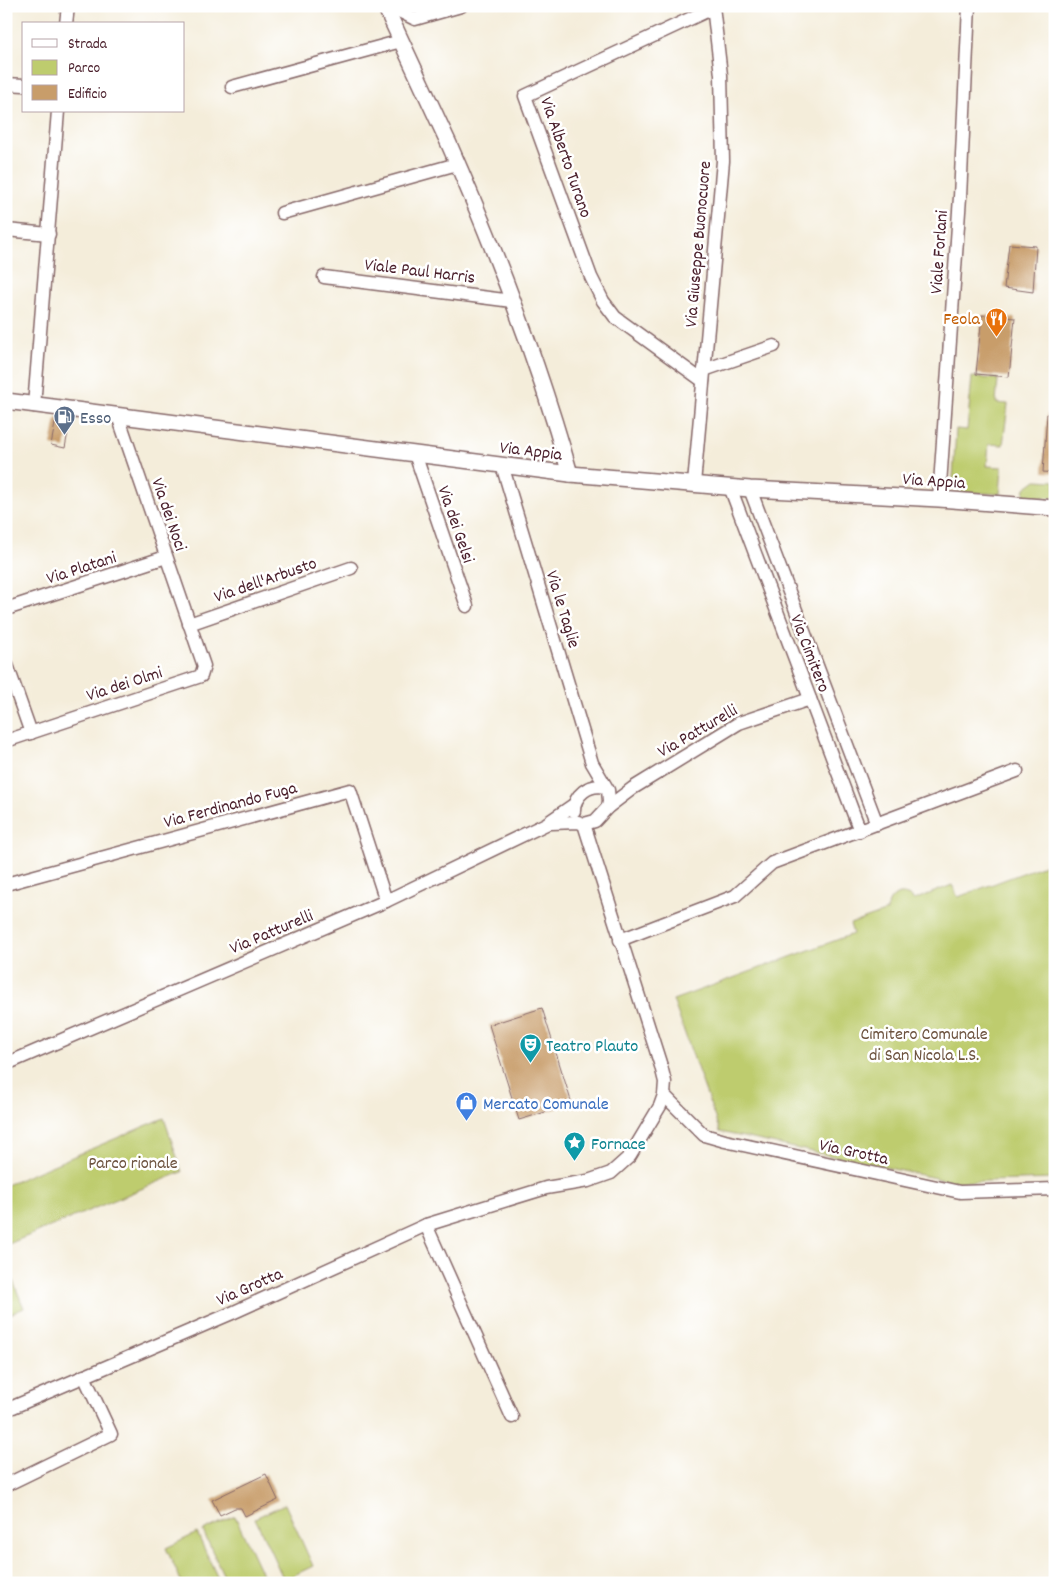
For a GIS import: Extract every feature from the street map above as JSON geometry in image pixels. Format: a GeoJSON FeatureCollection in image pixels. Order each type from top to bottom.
{"type":"FeatureCollection","features":[{"type":"Feature","properties":{"kind":"street"},"geometry":{"type":"LineString","coordinates":[[66,22],[68,6]]}},
{"type":"Feature","properties":{"kind":"street"},"geometry":{"type":"LineString","coordinates":[[387,6],[415,19],[461,6]]}},
{"type":"Feature","properties":{"kind":"street","name":"Viale Paul Harris"},"geometry":{"type":"LineString","coordinates":[[387,6],[457,164],[512,301],[540,376],[570,474]]}},
{"type":"Feature","properties":{"kind":"street","name":"Viale Forlani"},"geometry":{"type":"LineString","coordinates":[[939,499],[960,197],[969,6]]}},
{"type":"Feature","properties":{"kind":"street","name":"Via Alberto Turano"},"geometry":{"type":"LineString","coordinates":[[704,375],[615,317],[603,301],[591,277],[525,96],[713,7]]}},
{"type":"Feature","properties":{"kind":"street","name":"Via Giuseppe Buonocuore"},"geometry":{"type":"LineString","coordinates":[[694,484],[723,161],[721,75],[713,7]]}},
{"type":"Feature","properties":{"kind":"street"},"geometry":{"type":"LineString","coordinates":[[232,87],[401,41]]}},
{"type":"Feature","properties":{"kind":"street"},"geometry":{"type":"LineString","coordinates":[[6,84],[22,85]]}},
{"type":"Feature","properties":{"kind":"street"},"geometry":{"type":"LineString","coordinates":[[34,406],[58,112]]}},
{"type":"Feature","properties":{"kind":"street"},"geometry":{"type":"LineString","coordinates":[[282,213],[457,164]]}},
{"type":"Feature","properties":{"kind":"street"},"geometry":{"type":"LineString","coordinates":[[6,230],[49,234]]}},
{"type":"Feature","properties":{"kind":"street","name":"Viale Paul Harris"},"geometry":{"type":"LineString","coordinates":[[324,277],[512,301]]}},
{"type":"Feature","properties":{"kind":"street"},"geometry":{"type":"LineString","coordinates":[[704,375],[774,346]]}},
{"type":"Feature","properties":{"kind":"street","name":"Via Appia"},"geometry":{"type":"LineString","coordinates":[[6,401],[570,474],[750,489],[939,499],[1055,508]]}},
{"type":"Feature","properties":{"kind":"street","name":"Via dei Noci"},"geometry":{"type":"LineString","coordinates":[[118,416],[190,624]]}},
{"type":"Feature","properties":{"kind":"street","name":"Via dei Gelsi"},"geometry":{"type":"LineString","coordinates":[[415,454],[467,606]]}},
{"type":"Feature","properties":{"kind":"street","name":"Via le Taglie"},"geometry":{"type":"LineString","coordinates":[[502,465],[592,763],[606,788]]}},
{"type":"Feature","properties":{"kind":"street","name":"Via Cimitero"},"geometry":{"type":"LineString","coordinates":[[730,487],[860,831]]}},
{"type":"Feature","properties":{"kind":"street","name":"Via Cimitero"},"geometry":{"type":"LineString","coordinates":[[750,489],[877,824]]}},
{"type":"Feature","properties":{"kind":"street","name":"Via Platani"},"geometry":{"type":"LineString","coordinates":[[6,609],[166,557]]}},
{"type":"Feature","properties":{"kind":"street","name":"Via dell'Arbusto"},"geometry":{"type":"LineString","coordinates":[[190,624],[351,568]]}},
{"type":"Feature","properties":{"kind":"street","name":"Via dei Olmi"},"geometry":{"type":"LineString","coordinates":[[6,741],[201,676],[204,666],[190,624]]}},
{"type":"Feature","properties":{"kind":"street"},"geometry":{"type":"LineString","coordinates":[[6,662],[31,733]]}},
{"type":"Feature","properties":{"kind":"street","name":"Via Patturelli"},"geometry":{"type":"LineString","coordinates":[[546,824],[586,822],[632,788],[739,722],[810,698]]}},
{"type":"Feature","properties":{"kind":"street","name":"Via le Taglie"},"geometry":{"type":"LineString","coordinates":[[589,788],[592,763]]}},
{"type":"Feature","properties":{"kind":"street"},"geometry":{"type":"LineString","coordinates":[[620,940],[735,896],[772,863],[1017,771]]}},
{"type":"Feature","properties":{"kind":"street","name":"Via Patturelli"},"geometry":{"type":"LineString","coordinates":[[6,1064],[386,901],[546,824],[575,804],[579,796],[589,788],[599,785],[606,788],[632,788]]}},
{"type":"Feature","properties":{"kind":"street"},"geometry":{"type":"LineString","coordinates":[[606,788],[610,801],[608,807]]}},
{"type":"Feature","properties":{"kind":"street","name":"Via Ferdinando Fuga"},"geometry":{"type":"LineString","coordinates":[[6,884],[350,790],[386,901]]}},
{"type":"Feature","properties":{"kind":"street"},"geometry":{"type":"LineString","coordinates":[[575,804],[574,814],[586,822],[595,859],[661,1066],[665,1082],[664,1095]]}},
{"type":"Feature","properties":{"kind":"street","name":"Via Grotta"},"geometry":{"type":"LineString","coordinates":[[7,1407],[232,1313],[426,1225],[546,1188],[588,1181],[611,1173],[630,1156],[638,1145],[664,1095],[704,1135],[725,1141],[960,1192],[1055,1189]]}},
{"type":"Feature","properties":{"kind":"street"},"geometry":{"type":"LineString","coordinates":[[426,1225],[512,1417]]}},
{"type":"Feature","properties":{"kind":"street"},"geometry":{"type":"LineString","coordinates":[[6,1485],[111,1434],[84,1376]]}},
{"type":"Feature","properties":{"kind":"green space"},"geometry":{"type":"Polygon","coordinates":[[[972,377],[998,379],[996,403],[1008,404],[1003,445],[989,444],[987,466],[1002,467],[1000,494],[961,492],[953,478],[956,429],[967,430],[972,377]]]}},
{"type":"Feature","properties":{"kind":"green space"},"geometry":{"type":"Polygon","coordinates":[[[1036,480],[1055,481],[1055,498],[1024,496],[1025,488],[1036,480]]]}},
{"type":"Feature","properties":{"kind":"green space","name":"Cimitero Comunale di San Nicola L.S."},"geometry":{"type":"Polygon","coordinates":[[[1055,861],[1055,1179],[954,1182],[720,1132],[673,1000],[853,934],[850,924],[887,911],[890,901],[897,895],[905,894],[914,900],[952,885],[958,897],[1055,861]]]}},
{"type":"Feature","properties":{"kind":"green space","name":"Parco rionale"},"geometry":{"type":"Polygon","coordinates":[[[164,1118],[182,1172],[6,1245],[6,1185],[164,1118]]]}},
{"type":"Feature","properties":{"kind":"green space"},"geometry":{"type":"Polygon","coordinates":[[[6,1264],[24,1308],[6,1316],[6,1264]]]}},
{"type":"Feature","properties":{"kind":"green space"},"geometry":{"type":"Polygon","coordinates":[[[285,1504],[313,1566],[284,1580],[255,1518],[285,1504]]]}},
{"type":"Feature","properties":{"kind":"green space"},"geometry":{"type":"Polygon","coordinates":[[[235,1516],[266,1583],[227,1583],[203,1531],[235,1516]]]}},
{"type":"Feature","properties":{"kind":"green space"},"geometry":{"type":"Polygon","coordinates":[[[197,1533],[220,1583],[182,1583],[166,1548],[197,1533]]]}},
{"type":"Feature","properties":{"kind":"building"},"geometry":{"type":"Polygon","coordinates":[[[1009,244],[1036,246],[1033,292],[1004,288],[1009,244]]]}},
{"type":"Feature","properties":{"kind":"building","name":"Feola"},"geometry":{"type":"Polygon","coordinates":[[[982,315],[1015,318],[1009,377],[976,374],[982,315]]]}},
{"type":"Feature","properties":{"kind":"building"},"geometry":{"type":"Polygon","coordinates":[[[1047,414],[1055,415],[1055,473],[1043,472],[1047,414]]]}},
{"type":"Feature","properties":{"kind":"building"},"geometry":{"type":"Polygon","coordinates":[[[56,418],[70,421],[65,448],[51,445],[56,418]]]}},
{"type":"Feature","properties":{"kind":"building","name":"Teatro Plauto"},"geometry":{"type":"Polygon","coordinates":[[[542,1008],[572,1104],[519,1120],[489,1025],[542,1008]]]}},
{"type":"Feature","properties":{"kind":"building"},"geometry":{"type":"Polygon","coordinates":[[[266,1474],[278,1500],[245,1516],[241,1508],[235,1508],[220,1515],[212,1500],[266,1474]]]}},
{"type":"Feature","properties":{"kind":"place","name":"Feola"},"geometry":{"type":"Point","coordinates":[996,337]}},
{"type":"Feature","properties":{"kind":"place","name":"Esso"},"geometry":{"type":"Point","coordinates":[64,436]}},
{"type":"Feature","properties":{"kind":"place","name":"Teatro Plauto"},"geometry":{"type":"Point","coordinates":[530,1064]}},
{"type":"Feature","properties":{"kind":"place","name":"Mercato Comunale"},"geometry":{"type":"Point","coordinates":[467,1122]}},
{"type":"Feature","properties":{"kind":"place","name":"Fornace"},"geometry":{"type":"Point","coordinates":[575,1162]}}]}
